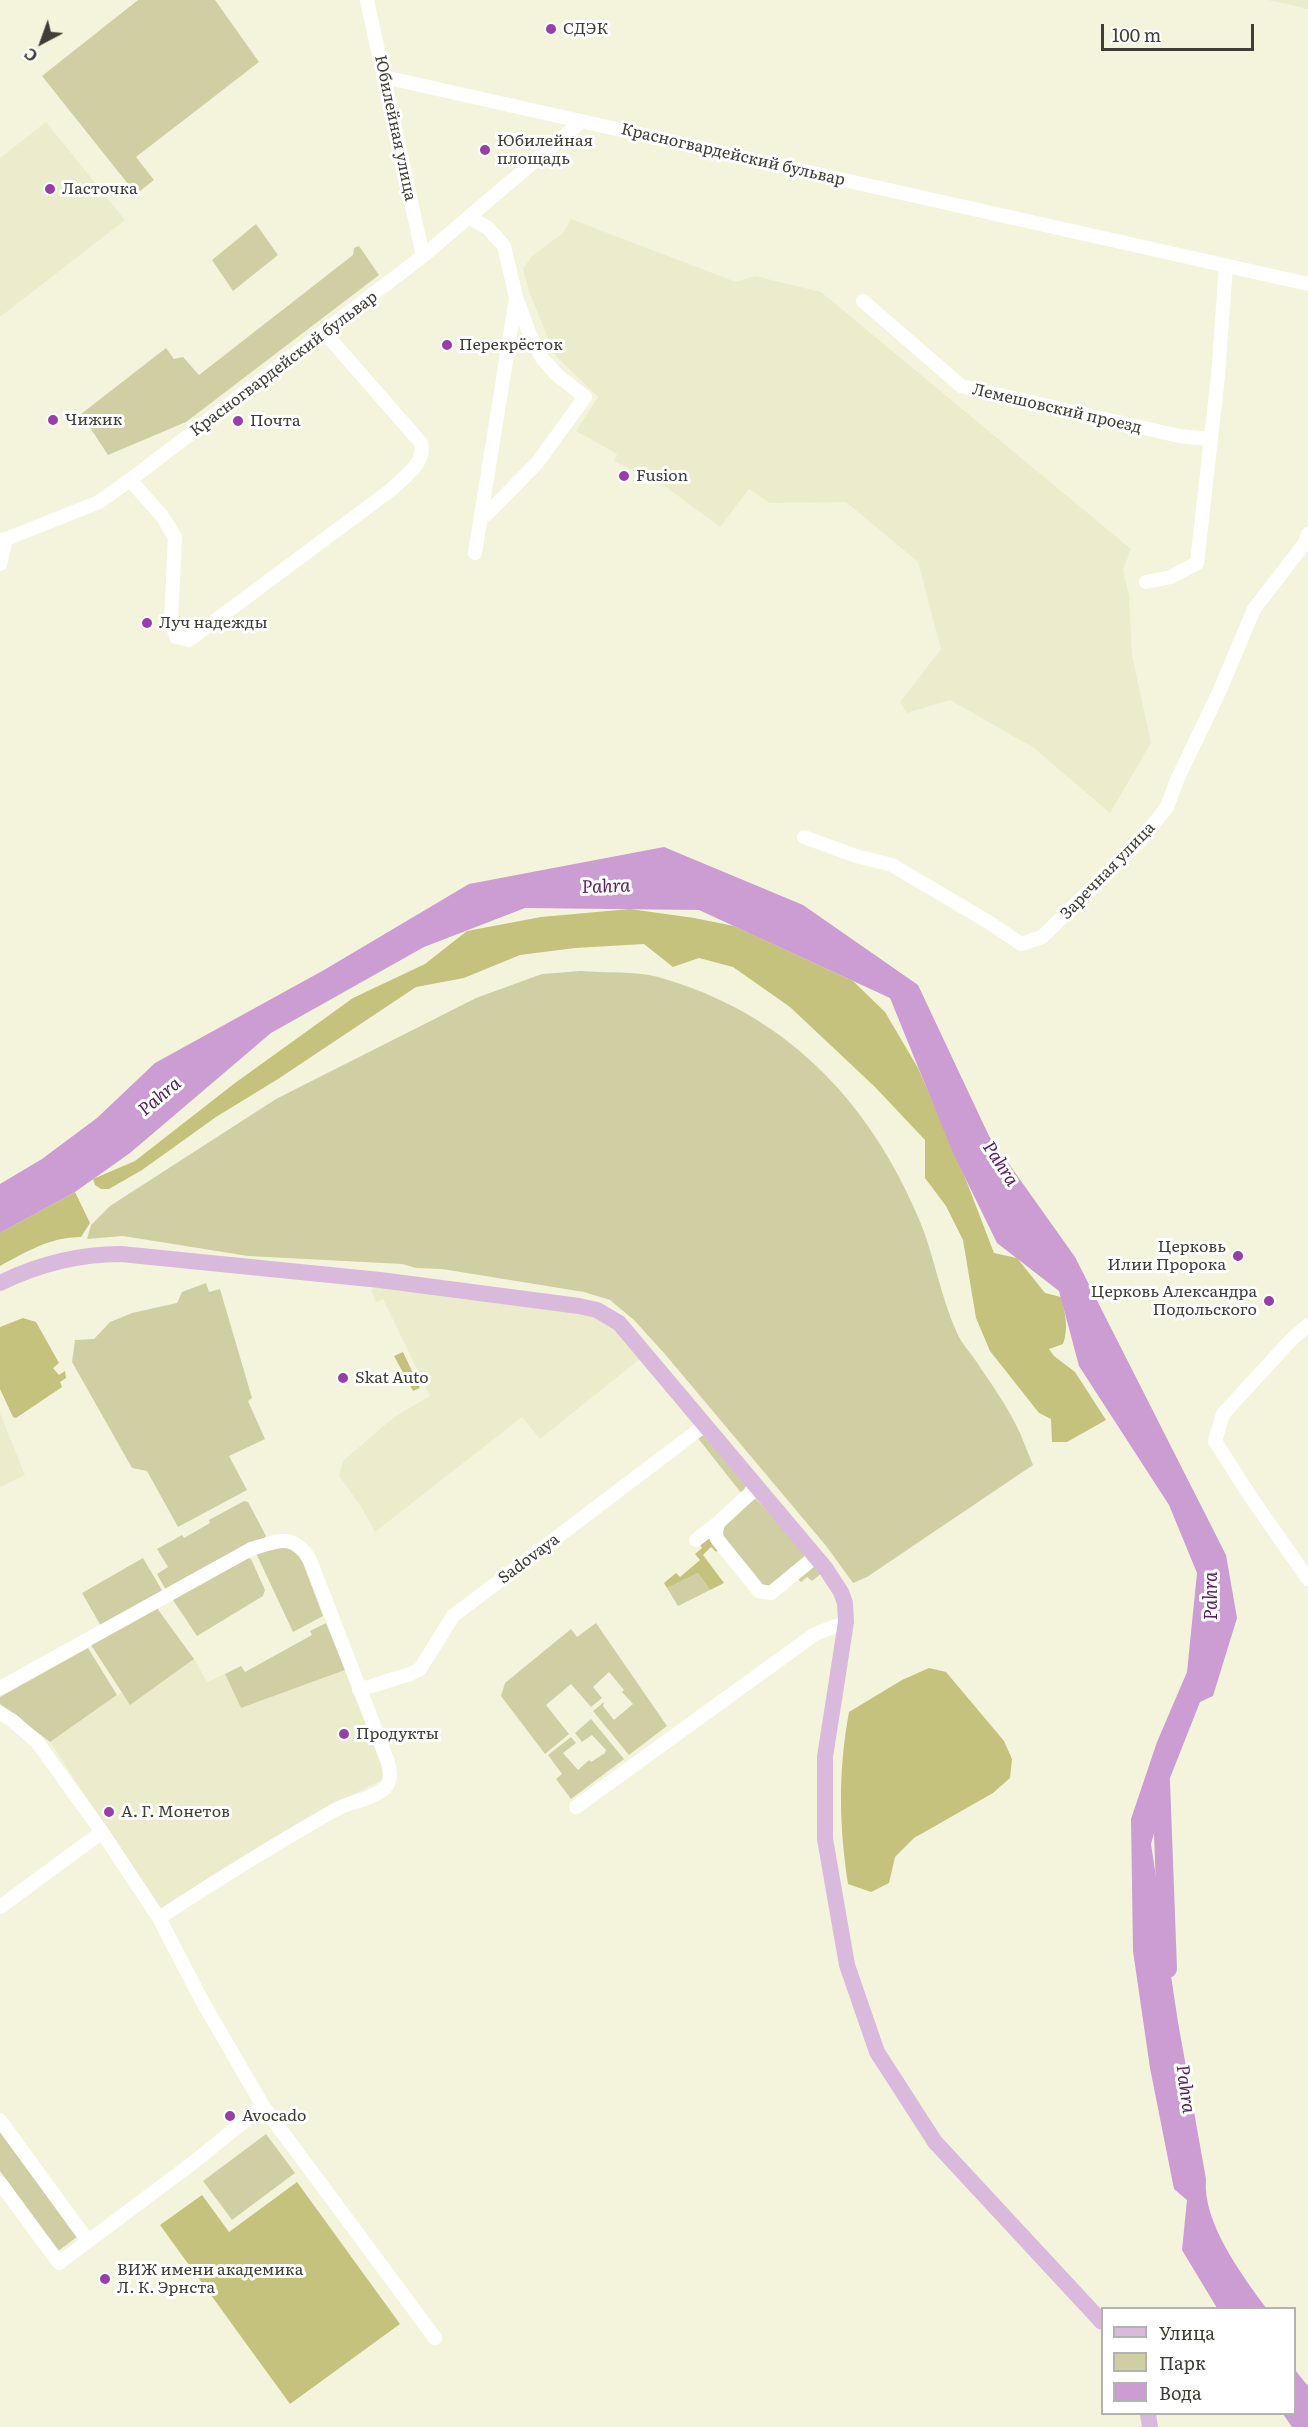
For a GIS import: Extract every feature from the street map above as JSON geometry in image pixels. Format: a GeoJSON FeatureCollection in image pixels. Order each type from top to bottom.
{"type":"FeatureCollection","features":[{"type":"Feature","properties":{"kind":"main road"},"geometry":{"type":"LineString","coordinates":[[0,1283],[57,1260],[98,1254],[121,1254],[380,1280],[579,1306],[597,1310],[619,1323],[816,1556],[836,1581],[845,1603],[846,1622],[825,1757],[825,1839],[847,1965],[877,2052],[935,2142],[1101,2321]]}},
{"type":"Feature","properties":{"kind":"street","name":"Юбилейная улица"},"geometry":{"type":"LineString","coordinates":[[368,0],[423,256]]}},
{"type":"Feature","properties":{"kind":"street"},"geometry":{"type":"LineString","coordinates":[[384,78],[582,121]]}},
{"type":"Feature","properties":{"kind":"street","name":"Красногвардейский бульвар"},"geometry":{"type":"LineString","coordinates":[[3,539],[71,515],[99,502],[130,480],[423,256],[582,121],[1308,284]]}},
{"type":"Feature","properties":{"kind":"street"},"geometry":{"type":"LineString","coordinates":[[470,217],[488,228],[504,246],[516,297],[542,358],[557,375],[585,397],[537,463],[487,514],[482,513]]}},
{"type":"Feature","properties":{"kind":"street"},"geometry":{"type":"LineString","coordinates":[[1146,582],[1171,577],[1197,563],[1218,376],[1226,265]]}},
{"type":"Feature","properties":{"kind":"street"},"geometry":{"type":"LineString","coordinates":[[475,553],[516,297]]}},
{"type":"Feature","properties":{"kind":"street","name":"Лемешовский проезд"},"geometry":{"type":"LineString","coordinates":[[863,301],[961,386],[1179,436],[1210,439]]}},
{"type":"Feature","properties":{"kind":"street"},"geometry":{"type":"LineString","coordinates":[[130,480],[162,516],[175,537],[171,620],[176,637],[189,640],[392,489],[421,459],[422,443],[325,333]]}},
{"type":"Feature","properties":{"kind":"street","name":"Заречная улица"},"geometry":{"type":"LineString","coordinates":[[804,837],[892,866],[990,923],[1021,944],[1042,937],[1141,840],[1167,807],[1254,609],[1305,543],[1308,534]]}},
{"type":"Feature","properties":{"kind":"street"},"geometry":{"type":"LineString","coordinates":[[0,564],[3,539]]}},
{"type":"Feature","properties":{"kind":"street"},"geometry":{"type":"LineString","coordinates":[[1308,1324],[1223,1414],[1215,1441],[1308,1579]]}},
{"type":"Feature","properties":{"kind":"street","name":"Sadovaya"},"geometry":{"type":"LineString","coordinates":[[359,1690],[420,1669],[453,1616],[705,1425]]}},
{"type":"Feature","properties":{"kind":"street"},"geometry":{"type":"LineString","coordinates":[[696,1540],[757,1487]]}},
{"type":"Feature","properties":{"kind":"street"},"geometry":{"type":"LineString","coordinates":[[718,1523],[717,1539],[759,1591],[771,1593],[816,1556]]}},
{"type":"Feature","properties":{"kind":"street"},"geometry":{"type":"LineString","coordinates":[[0,1688],[251,1549],[285,1540],[302,1547],[310,1560],[388,1762],[391,1776],[386,1787],[376,1794],[344,1804],[267,1848],[159,1918]]}},
{"type":"Feature","properties":{"kind":"street"},"geometry":{"type":"LineString","coordinates":[[576,1807],[815,1634],[846,1622]]}},
{"type":"Feature","properties":{"kind":"street"},"geometry":{"type":"LineString","coordinates":[[0,1713],[14,1721],[37,1742],[102,1832],[159,1918],[201,1999],[263,2106],[435,2338]]}},
{"type":"Feature","properties":{"kind":"street"},"geometry":{"type":"LineString","coordinates":[[0,1907],[102,1832]]}},
{"type":"Feature","properties":{"kind":"street"},"geometry":{"type":"LineString","coordinates":[[0,2183],[58,2263],[194,2162],[263,2106]]}},
{"type":"Feature","properties":{"kind":"street"},"geometry":{"type":"LineString","coordinates":[[0,2120],[88,2241]]}},
{"type":"Feature","properties":{"kind":"shaded area"},"geometry":{"type":"Polygon","coordinates":[[[1268,0],[1308,0],[1308,9],[1268,0]]]}},
{"type":"Feature","properties":{"kind":"shaded area","name":"Ласточка"},"geometry":{"type":"Polygon","coordinates":[[[46,122],[125,220],[0,317],[0,158],[46,122]]]}},
{"type":"Feature","properties":{"kind":"shaded area"},"geometry":{"type":"Polygon","coordinates":[[[571,219],[736,282],[755,276],[821,292],[1131,549],[1123,570],[1129,595],[1132,655],[1151,743],[1110,813],[1034,748],[950,700],[907,713],[900,702],[941,649],[918,562],[846,502],[770,503],[749,489],[720,527],[666,487],[614,461],[617,454],[576,431],[598,397],[555,355],[530,294],[523,269],[532,256],[563,233],[571,219]]]}},
{"type":"Feature","properties":{"kind":"shaded area"},"geometry":{"type":"Polygon","coordinates":[[[630,909],[734,926],[853,981],[885,1012],[918,1068],[966,1180],[994,1253],[1017,1258],[1045,1293],[1061,1297],[1066,1320],[1065,1338],[1063,1344],[1049,1349],[1054,1356],[1075,1372],[1106,1420],[1067,1442],[1052,1442],[1051,1419],[1039,1413],[990,1351],[976,1318],[963,1240],[946,1206],[925,1178],[925,1140],[875,1087],[790,1007],[733,967],[699,958],[673,967],[644,944],[575,948],[520,955],[464,978],[416,987],[278,1079],[216,1117],[142,1170],[109,1189],[101,1189],[95,1185],[93,1179],[135,1161],[235,1083],[353,998],[425,964],[467,931],[541,917],[630,909]]]}},
{"type":"Feature","properties":{"kind":"shaded area"},"geometry":{"type":"Polygon","coordinates":[[[75,1192],[90,1223],[81,1237],[49,1242],[0,1266],[0,1233],[75,1192]]]}},
{"type":"Feature","properties":{"kind":"shaded area"},"geometry":{"type":"Polygon","coordinates":[[[379,1286],[597,1310],[646,1354],[540,1439],[522,1417],[375,1532],[360,1505],[339,1476],[343,1461],[394,1417],[430,1396],[383,1299],[376,1302],[371,1290],[379,1286]]]}},
{"type":"Feature","properties":{"kind":"shaded area"},"geometry":{"type":"Polygon","coordinates":[[[23,1318],[36,1322],[59,1363],[53,1368],[59,1375],[65,1371],[66,1378],[60,1382],[62,1387],[16,1418],[13,1417],[0,1389],[0,1327],[23,1318]]]}},
{"type":"Feature","properties":{"kind":"shaded area"},"geometry":{"type":"Polygon","coordinates":[[[403,1352],[420,1388],[413,1391],[394,1356],[403,1352]]]}},
{"type":"Feature","properties":{"kind":"shaded area"},"geometry":{"type":"Polygon","coordinates":[[[0,1413],[25,1475],[0,1487],[0,1413]]]}},
{"type":"Feature","properties":{"kind":"shaded area"},"geometry":{"type":"Polygon","coordinates":[[[707,1536],[718,1550],[716,1552],[711,1547],[703,1555],[724,1583],[710,1590],[698,1573],[667,1588],[664,1583],[676,1573],[680,1577],[700,1560],[695,1554],[702,1548],[699,1543],[707,1536]]]}},
{"type":"Feature","properties":{"kind":"shaded area"},"geometry":{"type":"Polygon","coordinates":[[[194,1659],[207,1682],[225,1674],[241,1708],[345,1670],[386,1778],[348,1797],[161,1911],[50,1742],[122,1692],[130,1704],[194,1659]]]}},
{"type":"Feature","properties":{"kind":"shaded area"},"geometry":{"type":"Polygon","coordinates":[[[929,1668],[946,1672],[1004,1741],[1012,1759],[1010,1778],[993,1793],[914,1838],[895,1857],[889,1883],[871,1892],[848,1884],[845,1862],[841,1819],[841,1777],[849,1712],[902,1680],[929,1668]]]}},
{"type":"Feature","properties":{"kind":"shaded area"},"geometry":{"type":"Polygon","coordinates":[[[297,2182],[400,2324],[290,2404],[160,2225],[202,2195],[229,2232],[297,2182]]]}},
{"type":"Feature","properties":{"kind":"green space"},"geometry":{"type":"Polygon","coordinates":[[[138,0],[215,0],[259,62],[136,157],[154,180],[136,194],[42,76],[138,0]]]}},
{"type":"Feature","properties":{"kind":"green space"},"geometry":{"type":"Polygon","coordinates":[[[256,224],[278,255],[233,291],[212,260],[256,224]]]}},
{"type":"Feature","properties":{"kind":"green space"},"geometry":{"type":"Polygon","coordinates":[[[359,246],[379,275],[186,422],[108,455],[81,414],[166,348],[174,359],[183,357],[199,375],[353,255],[354,248],[359,246]]]}},
{"type":"Feature","properties":{"kind":"green space"},"geometry":{"type":"Polygon","coordinates":[[[581,971],[630,973],[658,977],[703,993],[745,1013],[783,1038],[817,1067],[848,1099],[875,1136],[899,1176],[919,1219],[958,1335],[1006,1407],[1033,1465],[867,1577],[853,1583],[827,1547],[664,1353],[634,1320],[610,1300],[584,1292],[442,1269],[416,1268],[402,1264],[248,1256],[123,1236],[87,1239],[91,1225],[110,1206],[276,1099],[476,998],[542,974],[581,971]]]}},
{"type":"Feature","properties":{"kind":"green space"},"geometry":{"type":"Polygon","coordinates":[[[206,1283],[209,1292],[220,1289],[252,1398],[248,1401],[265,1439],[229,1456],[247,1490],[178,1527],[147,1471],[132,1468],[72,1362],[75,1340],[94,1339],[110,1322],[132,1313],[177,1303],[182,1292],[206,1283]]]}},
{"type":"Feature","properties":{"kind":"green space"},"geometry":{"type":"Polygon","coordinates":[[[706,1435],[746,1486],[742,1494],[697,1437],[706,1435]]]}},
{"type":"Feature","properties":{"kind":"green space"},"geometry":{"type":"Polygon","coordinates":[[[756,1499],[803,1550],[805,1558],[766,1592],[716,1532],[750,1500],[756,1499]]]}},
{"type":"Feature","properties":{"kind":"green space"},"geometry":{"type":"Polygon","coordinates":[[[244,1501],[248,1502],[266,1536],[264,1540],[167,1592],[157,1574],[168,1567],[157,1549],[182,1535],[184,1538],[210,1523],[209,1520],[244,1501]]]}},
{"type":"Feature","properties":{"kind":"green space"},"geometry":{"type":"Polygon","coordinates":[[[286,1545],[298,1550],[323,1616],[293,1632],[256,1553],[286,1545]]]}},
{"type":"Feature","properties":{"kind":"green space"},"geometry":{"type":"Polygon","coordinates":[[[245,1557],[251,1559],[265,1590],[263,1596],[197,1636],[171,1597],[245,1557]]]}},
{"type":"Feature","properties":{"kind":"green space"},"geometry":{"type":"Polygon","coordinates":[[[143,1558],[163,1592],[101,1626],[82,1593],[143,1558]]]}},
{"type":"Feature","properties":{"kind":"green space"},"geometry":{"type":"Polygon","coordinates":[[[814,1566],[822,1573],[812,1581],[807,1577],[801,1582],[797,1577],[814,1566]]]}},
{"type":"Feature","properties":{"kind":"green space"},"geometry":{"type":"Polygon","coordinates":[[[698,1573],[710,1590],[678,1606],[667,1588],[698,1573]]]}},
{"type":"Feature","properties":{"kind":"green space"},"geometry":{"type":"Polygon","coordinates":[[[157,1608],[194,1659],[130,1705],[91,1645],[157,1608]]]}},
{"type":"Feature","properties":{"kind":"green space"},"geometry":{"type":"Polygon","coordinates":[[[326,1623],[345,1670],[241,1708],[225,1674],[241,1666],[245,1672],[312,1635],[310,1631],[326,1623]]]}},
{"type":"Feature","properties":{"kind":"green space"},"geometry":{"type":"Polygon","coordinates":[[[596,1623],[667,1726],[629,1755],[593,1711],[604,1702],[603,1706],[614,1720],[633,1704],[609,1672],[593,1687],[602,1698],[591,1707],[571,1684],[546,1705],[569,1734],[545,1754],[501,1696],[505,1683],[571,1629],[577,1637],[596,1623]]]}},
{"type":"Feature","properties":{"kind":"green space"},"geometry":{"type":"Polygon","coordinates":[[[88,1648],[117,1695],[50,1742],[0,1704],[0,1697],[88,1648]]]}},
{"type":"Feature","properties":{"kind":"green space"},"geometry":{"type":"Polygon","coordinates":[[[591,1719],[624,1759],[571,1799],[556,1779],[562,1774],[548,1755],[571,1737],[576,1743],[563,1753],[578,1770],[589,1760],[591,1762],[605,1753],[606,1750],[592,1735],[582,1742],[575,1733],[591,1719]]]}},
{"type":"Feature","properties":{"kind":"green space"},"geometry":{"type":"Polygon","coordinates":[[[0,2132],[77,2237],[58,2251],[0,2171],[0,2132]]]}},
{"type":"Feature","properties":{"kind":"green space"},"geometry":{"type":"Polygon","coordinates":[[[266,2134],[295,2173],[232,2220],[203,2181],[266,2134]]]}},
{"type":"Feature","properties":{"kind":"water"},"geometry":{"type":"Polygon","coordinates":[[[664,847],[803,905],[918,985],[989,1136],[1075,1257],[1226,1555],[1237,1618],[1213,1696],[1200,1702],[1168,1783],[1151,1844],[1210,2213],[1235,2264],[1265,2307],[1216,2307],[1182,2250],[1187,2200],[1174,2189],[1150,2068],[1133,1951],[1131,1819],[1157,1742],[1187,1672],[1197,1573],[1169,1505],[1079,1366],[1059,1291],[997,1243],[953,1153],[890,998],[699,910],[525,908],[424,947],[271,1033],[130,1153],[75,1192],[0,1233],[0,1184],[42,1159],[97,1118],[155,1063],[324,970],[469,884],[664,847]]]}},
{"type":"Feature","properties":{"kind":"water"},"geometry":{"type":"Polygon","coordinates":[[[1296,2371],[1308,2386],[1308,2427],[1292,2427],[1284,2415],[1296,2415],[1296,2371]]]}},
{"type":"Feature","properties":{"kind":"waterway","name":"Pahra"},"geometry":{"type":"LineString","coordinates":[[1161,1781],[1168,1969]]}},
{"type":"Feature","properties":{"kind":"place","name":"СДЭК"},"geometry":{"type":"Point","coordinates":[551,29]}},
{"type":"Feature","properties":{"kind":"place","name":"Юбилейная площадь"},"geometry":{"type":"Point","coordinates":[485,150]}},
{"type":"Feature","properties":{"kind":"place","name":"Ласточка"},"geometry":{"type":"Point","coordinates":[50,189]}},
{"type":"Feature","properties":{"kind":"place","name":"Перекрёсток"},"geometry":{"type":"Point","coordinates":[447,345]}},
{"type":"Feature","properties":{"kind":"place","name":"Чижик"},"geometry":{"type":"Point","coordinates":[53,420]}},
{"type":"Feature","properties":{"kind":"place","name":"Почта"},"geometry":{"type":"Point","coordinates":[238,421]}},
{"type":"Feature","properties":{"kind":"place","name":"Fusion"},"geometry":{"type":"Point","coordinates":[624,476]}},
{"type":"Feature","properties":{"kind":"place","name":"Луч надежды"},"geometry":{"type":"Point","coordinates":[147,623]}},
{"type":"Feature","properties":{"kind":"place","name":"Церковь Илии Пророка"},"geometry":{"type":"Point","coordinates":[1238,1256]}},
{"type":"Feature","properties":{"kind":"place","name":"Церковь Александра Подольского"},"geometry":{"type":"Point","coordinates":[1269,1301]}},
{"type":"Feature","properties":{"kind":"place","name":"Skat Auto"},"geometry":{"type":"Point","coordinates":[343,1378]}},
{"type":"Feature","properties":{"kind":"place","name":"Продукты"},"geometry":{"type":"Point","coordinates":[344,1734]}},
{"type":"Feature","properties":{"kind":"place","name":"А. Г. Монетов"},"geometry":{"type":"Point","coordinates":[109,1812]}},
{"type":"Feature","properties":{"kind":"place","name":"Avocado"},"geometry":{"type":"Point","coordinates":[230,2116]}},
{"type":"Feature","properties":{"kind":"place","name":"ВИЖ имени академика Л. К. Эрнста"},"geometry":{"type":"Point","coordinates":[105,2279]}}]}
